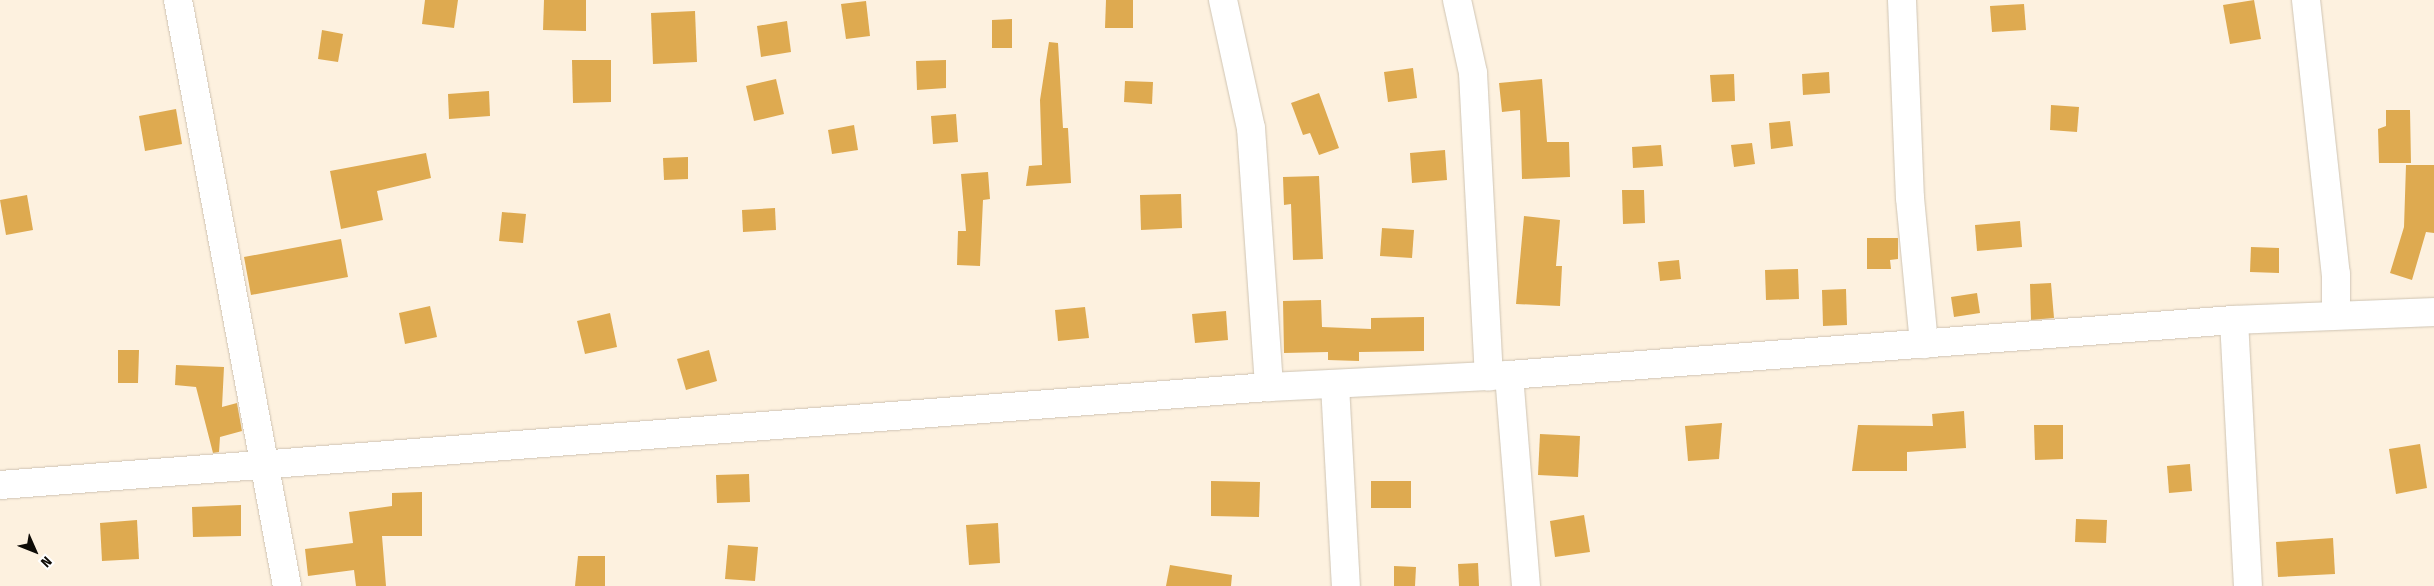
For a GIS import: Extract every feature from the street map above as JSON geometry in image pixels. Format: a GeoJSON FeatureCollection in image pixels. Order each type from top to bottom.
{"type":"FeatureCollection","features":[{"type":"Feature","properties":{"kind":"street"},"geometry":{"type":"LineString","coordinates":[[178,0],[287,586]]}},
{"type":"Feature","properties":{"kind":"street"},"geometry":{"type":"LineString","coordinates":[[1223,0],[1251,128],[1269,387]]}},
{"type":"Feature","properties":{"kind":"street"},"geometry":{"type":"LineString","coordinates":[[1457,0],[1473,73],[1499,376],[1526,586]]}},
{"type":"Feature","properties":{"kind":"street"},"geometry":{"type":"LineString","coordinates":[[1902,0],[1910,198],[1924,344]]}},
{"type":"Feature","properties":{"kind":"street"},"geometry":{"type":"LineString","coordinates":[[2306,0],[2336,274],[2336,314]]}},
{"type":"Feature","properties":{"kind":"street"},"geometry":{"type":"LineString","coordinates":[[0,485],[265,462],[1269,387],[1499,376],[2234,320],[2336,314],[2434,312]]}},
{"type":"Feature","properties":{"kind":"street"},"geometry":{"type":"LineString","coordinates":[[2234,320],[2248,586]]}},
{"type":"Feature","properties":{"kind":"street"},"geometry":{"type":"LineString","coordinates":[[1335,385],[1346,586]]}},
{"type":"Feature","properties":{"kind":"building"},"geometry":{"type":"Polygon","coordinates":[[[425,0],[458,0],[454,28],[422,24],[425,0]]]}},
{"type":"Feature","properties":{"kind":"building"},"geometry":{"type":"Polygon","coordinates":[[[544,0],[586,0],[586,31],[543,30],[544,0]]]}},
{"type":"Feature","properties":{"kind":"building"},"geometry":{"type":"Polygon","coordinates":[[[1106,0],[1133,0],[1133,28],[1105,28],[1106,0]]]}},
{"type":"Feature","properties":{"kind":"building"},"geometry":{"type":"Polygon","coordinates":[[[2254,0],[2261,39],[2230,44],[2223,5],[2254,0]]]}},
{"type":"Feature","properties":{"kind":"building"},"geometry":{"type":"Polygon","coordinates":[[[866,1],[870,36],[846,39],[841,4],[866,1]]]}},
{"type":"Feature","properties":{"kind":"building"},"geometry":{"type":"Polygon","coordinates":[[[2024,4],[2026,30],[1992,32],[1990,6],[2024,4]]]}},
{"type":"Feature","properties":{"kind":"building"},"geometry":{"type":"Polygon","coordinates":[[[695,11],[697,62],[653,64],[651,13],[695,11]]]}},
{"type":"Feature","properties":{"kind":"building"},"geometry":{"type":"Polygon","coordinates":[[[1012,19],[1012,48],[992,48],[992,20],[1012,19]]]}},
{"type":"Feature","properties":{"kind":"building"},"geometry":{"type":"Polygon","coordinates":[[[787,21],[791,52],[761,57],[757,26],[787,21]]]}},
{"type":"Feature","properties":{"kind":"building"},"geometry":{"type":"Polygon","coordinates":[[[322,30],[343,34],[338,62],[318,59],[322,30]]]}},
{"type":"Feature","properties":{"kind":"building"},"geometry":{"type":"Polygon","coordinates":[[[1049,42],[1058,43],[1063,128],[1068,128],[1071,183],[1026,186],[1029,166],[1042,165],[1040,100],[1049,42]]]}},
{"type":"Feature","properties":{"kind":"building"},"geometry":{"type":"Polygon","coordinates":[[[572,60],[611,60],[611,102],[573,103],[572,60]]]}},
{"type":"Feature","properties":{"kind":"building"},"geometry":{"type":"Polygon","coordinates":[[[946,60],[946,88],[917,90],[916,61],[946,60]]]}},
{"type":"Feature","properties":{"kind":"building"},"geometry":{"type":"Polygon","coordinates":[[[1413,68],[1417,98],[1388,102],[1384,72],[1413,68]]]}},
{"type":"Feature","properties":{"kind":"building"},"geometry":{"type":"Polygon","coordinates":[[[1829,72],[1830,93],[1803,95],[1802,74],[1829,72]]]}},
{"type":"Feature","properties":{"kind":"building"},"geometry":{"type":"Polygon","coordinates":[[[1734,74],[1735,101],[1712,102],[1710,75],[1734,74]]]}},
{"type":"Feature","properties":{"kind":"building"},"geometry":{"type":"Polygon","coordinates":[[[776,79],[784,114],[754,121],[746,86],[776,79]]]}},
{"type":"Feature","properties":{"kind":"building"},"geometry":{"type":"Polygon","coordinates":[[[1542,79],[1547,142],[1569,142],[1570,177],[1522,179],[1520,110],[1502,112],[1499,83],[1542,79]]]}},
{"type":"Feature","properties":{"kind":"building"},"geometry":{"type":"Polygon","coordinates":[[[1125,81],[1153,82],[1152,104],[1124,102],[1125,81]]]}},
{"type":"Feature","properties":{"kind":"building"},"geometry":{"type":"Polygon","coordinates":[[[489,91],[490,116],[449,119],[448,94],[489,91]]]}},
{"type":"Feature","properties":{"kind":"building"},"geometry":{"type":"Polygon","coordinates":[[[1319,93],[1339,148],[1319,155],[1310,133],[1303,135],[1291,103],[1319,93]]]}},
{"type":"Feature","properties":{"kind":"building"},"geometry":{"type":"Polygon","coordinates":[[[2051,105],[2079,107],[2077,132],[2050,130],[2051,105]]]}},
{"type":"Feature","properties":{"kind":"building"},"geometry":{"type":"Polygon","coordinates":[[[176,109],[182,144],[145,151],[139,116],[176,109]]]}},
{"type":"Feature","properties":{"kind":"building"},"geometry":{"type":"Polygon","coordinates":[[[2386,110],[2410,110],[2411,163],[2379,163],[2378,129],[2386,126],[2386,110]]]}},
{"type":"Feature","properties":{"kind":"building"},"geometry":{"type":"Polygon","coordinates":[[[956,114],[958,142],[933,144],[931,116],[956,114]]]}},
{"type":"Feature","properties":{"kind":"building"},"geometry":{"type":"Polygon","coordinates":[[[1790,121],[1793,146],[1771,149],[1769,123],[1790,121]]]}},
{"type":"Feature","properties":{"kind":"building"},"geometry":{"type":"Polygon","coordinates":[[[854,125],[858,150],[832,154],[828,130],[854,125]]]}},
{"type":"Feature","properties":{"kind":"building"},"geometry":{"type":"Polygon","coordinates":[[[1752,143],[1755,164],[1734,167],[1731,145],[1752,143]]]}},
{"type":"Feature","properties":{"kind":"building"},"geometry":{"type":"Polygon","coordinates":[[[1661,145],[1663,166],[1633,168],[1632,147],[1661,145]]]}},
{"type":"Feature","properties":{"kind":"building"},"geometry":{"type":"Polygon","coordinates":[[[1445,150],[1447,180],[1412,183],[1410,153],[1445,150]]]}},
{"type":"Feature","properties":{"kind":"building"},"geometry":{"type":"Polygon","coordinates":[[[426,153],[431,178],[377,191],[383,220],[341,229],[330,171],[426,153]]]}},
{"type":"Feature","properties":{"kind":"building"},"geometry":{"type":"Polygon","coordinates":[[[688,157],[688,179],[664,180],[663,158],[688,157]]]}},
{"type":"Feature","properties":{"kind":"building"},"geometry":{"type":"Polygon","coordinates":[[[2406,165],[2434,165],[2434,233],[2426,232],[2412,280],[2390,273],[2404,227],[2406,165]]]}},
{"type":"Feature","properties":{"kind":"building"},"geometry":{"type":"Polygon","coordinates":[[[988,172],[990,199],[983,200],[980,266],[957,265],[958,231],[966,231],[961,174],[988,172]]]}},
{"type":"Feature","properties":{"kind":"building"},"geometry":{"type":"Polygon","coordinates":[[[1319,176],[1323,259],[1293,260],[1291,204],[1284,205],[1283,177],[1319,176]]]}},
{"type":"Feature","properties":{"kind":"building"},"geometry":{"type":"Polygon","coordinates":[[[1622,190],[1644,190],[1645,223],[1623,224],[1622,190]]]}},
{"type":"Feature","properties":{"kind":"building"},"geometry":{"type":"Polygon","coordinates":[[[1181,194],[1182,228],[1141,230],[1140,195],[1181,194]]]}},
{"type":"Feature","properties":{"kind":"building"},"geometry":{"type":"Polygon","coordinates":[[[27,195],[33,230],[6,235],[0,200],[27,195]]]}},
{"type":"Feature","properties":{"kind":"building"},"geometry":{"type":"Polygon","coordinates":[[[775,208],[776,230],[743,232],[742,210],[775,208]]]}},
{"type":"Feature","properties":{"kind":"building"},"geometry":{"type":"Polygon","coordinates":[[[502,212],[526,214],[523,243],[499,241],[502,212]]]}},
{"type":"Feature","properties":{"kind":"building"},"geometry":{"type":"Polygon","coordinates":[[[1524,216],[1560,220],[1556,266],[1562,266],[1560,306],[1516,304],[1524,216]]]}},
{"type":"Feature","properties":{"kind":"building"},"geometry":{"type":"Polygon","coordinates":[[[2020,221],[2022,247],[1977,251],[1975,225],[2020,221]]]}},
{"type":"Feature","properties":{"kind":"building"},"geometry":{"type":"Polygon","coordinates":[[[1382,228],[1414,230],[1412,258],[1380,256],[1382,228]]]}},
{"type":"Feature","properties":{"kind":"building"},"geometry":{"type":"Polygon","coordinates":[[[1867,238],[1898,238],[1898,259],[1890,260],[1891,269],[1867,269],[1867,238]]]}},
{"type":"Feature","properties":{"kind":"building"},"geometry":{"type":"Polygon","coordinates":[[[341,239],[348,277],[251,295],[244,257],[341,239]]]}},
{"type":"Feature","properties":{"kind":"building"},"geometry":{"type":"Polygon","coordinates":[[[2251,247],[2279,248],[2279,273],[2250,272],[2251,247]]]}},
{"type":"Feature","properties":{"kind":"building"},"geometry":{"type":"Polygon","coordinates":[[[1679,260],[1681,279],[1660,281],[1658,262],[1679,260]]]}},
{"type":"Feature","properties":{"kind":"building"},"geometry":{"type":"Polygon","coordinates":[[[1798,269],[1799,299],[1766,300],[1765,270],[1798,269]]]}},
{"type":"Feature","properties":{"kind":"building"},"geometry":{"type":"Polygon","coordinates":[[[2051,283],[2054,318],[2031,320],[2030,284],[2051,283]]]}},
{"type":"Feature","properties":{"kind":"building"},"geometry":{"type":"Polygon","coordinates":[[[1846,289],[1847,325],[1823,326],[1822,290],[1846,289]]]}},
{"type":"Feature","properties":{"kind":"building"},"geometry":{"type":"Polygon","coordinates":[[[1977,293],[1980,313],[1954,317],[1951,297],[1977,293]]]}},
{"type":"Feature","properties":{"kind":"building"},"geometry":{"type":"Polygon","coordinates":[[[1321,300],[1322,327],[1371,329],[1371,318],[1424,317],[1424,351],[1359,352],[1359,361],[1328,360],[1328,352],[1284,353],[1283,301],[1321,300]]]}},
{"type":"Feature","properties":{"kind":"building"},"geometry":{"type":"Polygon","coordinates":[[[430,306],[437,337],[405,344],[399,313],[430,306]]]}},
{"type":"Feature","properties":{"kind":"building"},"geometry":{"type":"Polygon","coordinates":[[[1085,307],[1089,338],[1058,341],[1055,310],[1085,307]]]}},
{"type":"Feature","properties":{"kind":"building"},"geometry":{"type":"Polygon","coordinates":[[[1226,311],[1228,340],[1195,343],[1192,314],[1226,311]]]}},
{"type":"Feature","properties":{"kind":"building"},"geometry":{"type":"Polygon","coordinates":[[[610,313],[617,347],[585,354],[577,321],[610,313]]]}},
{"type":"Feature","properties":{"kind":"building"},"geometry":{"type":"Polygon","coordinates":[[[118,350],[139,350],[138,383],[118,383],[118,350]]]}},
{"type":"Feature","properties":{"kind":"building"},"geometry":{"type":"Polygon","coordinates":[[[709,350],[717,381],[686,390],[677,359],[709,350]]]}},
{"type":"Feature","properties":{"kind":"building"},"geometry":{"type":"Polygon","coordinates":[[[176,365],[224,367],[222,407],[237,403],[242,431],[220,437],[219,452],[213,453],[196,387],[175,385],[176,365]]]}},
{"type":"Feature","properties":{"kind":"building"},"geometry":{"type":"Polygon","coordinates":[[[1964,411],[1966,448],[1907,452],[1907,471],[1852,471],[1858,425],[1933,426],[1932,414],[1964,411]]]}},
{"type":"Feature","properties":{"kind":"building"},"geometry":{"type":"Polygon","coordinates":[[[1722,423],[1719,459],[1688,461],[1685,426],[1722,423]]]}},
{"type":"Feature","properties":{"kind":"building"},"geometry":{"type":"Polygon","coordinates":[[[2034,425],[2063,425],[2063,459],[2035,460],[2034,425]]]}},
{"type":"Feature","properties":{"kind":"building"},"geometry":{"type":"Polygon","coordinates":[[[1540,434],[1580,436],[1578,477],[1538,475],[1540,434]]]}},
{"type":"Feature","properties":{"kind":"building"},"geometry":{"type":"Polygon","coordinates":[[[2420,444],[2427,488],[2396,494],[2389,449],[2420,444]]]}},
{"type":"Feature","properties":{"kind":"building"},"geometry":{"type":"Polygon","coordinates":[[[2190,464],[2192,491],[2169,493],[2167,466],[2190,464]]]}},
{"type":"Feature","properties":{"kind":"building"},"geometry":{"type":"Polygon","coordinates":[[[749,474],[750,502],[717,503],[716,475],[749,474]]]}},
{"type":"Feature","properties":{"kind":"building"},"geometry":{"type":"Polygon","coordinates":[[[1211,481],[1260,482],[1259,517],[1211,516],[1211,481]]]}},
{"type":"Feature","properties":{"kind":"building"},"geometry":{"type":"Polygon","coordinates":[[[1371,481],[1411,481],[1411,508],[1371,508],[1371,481]]]}},
{"type":"Feature","properties":{"kind":"building"},"geometry":{"type":"Polygon","coordinates":[[[422,492],[422,536],[382,536],[386,586],[356,586],[354,570],[308,576],[305,549],[353,543],[349,512],[392,506],[392,493],[422,492]]]}},
{"type":"Feature","properties":{"kind":"building"},"geometry":{"type":"Polygon","coordinates":[[[241,505],[241,536],[193,537],[192,507],[241,505]]]}},
{"type":"Feature","properties":{"kind":"building"},"geometry":{"type":"Polygon","coordinates":[[[1584,515],[1590,552],[1555,557],[1550,521],[1584,515]]]}},
{"type":"Feature","properties":{"kind":"building"},"geometry":{"type":"Polygon","coordinates":[[[2076,519],[2107,520],[2106,543],[2075,542],[2076,519]]]}},
{"type":"Feature","properties":{"kind":"building"},"geometry":{"type":"Polygon","coordinates":[[[137,520],[139,559],[102,561],[100,523],[137,520]]]}},
{"type":"Feature","properties":{"kind":"building"},"geometry":{"type":"Polygon","coordinates":[[[998,523],[1000,563],[969,565],[966,525],[998,523]]]}},
{"type":"Feature","properties":{"kind":"building"},"geometry":{"type":"Polygon","coordinates":[[[2333,538],[2335,574],[2278,577],[2276,542],[2333,538]]]}},
{"type":"Feature","properties":{"kind":"building"},"geometry":{"type":"Polygon","coordinates":[[[728,545],[758,547],[755,581],[725,579],[728,545]]]}},
{"type":"Feature","properties":{"kind":"building"},"geometry":{"type":"Polygon","coordinates":[[[578,556],[605,556],[605,586],[575,586],[578,556]]]}},
{"type":"Feature","properties":{"kind":"building"},"geometry":{"type":"Polygon","coordinates":[[[1478,563],[1479,586],[1459,586],[1458,564],[1478,563]]]}},
{"type":"Feature","properties":{"kind":"building"},"geometry":{"type":"Polygon","coordinates":[[[1170,565],[1232,575],[1231,586],[1166,586],[1170,565]]]}},
{"type":"Feature","properties":{"kind":"building"},"geometry":{"type":"Polygon","coordinates":[[[1394,566],[1416,567],[1415,586],[1394,586],[1394,566]]]}}]}
